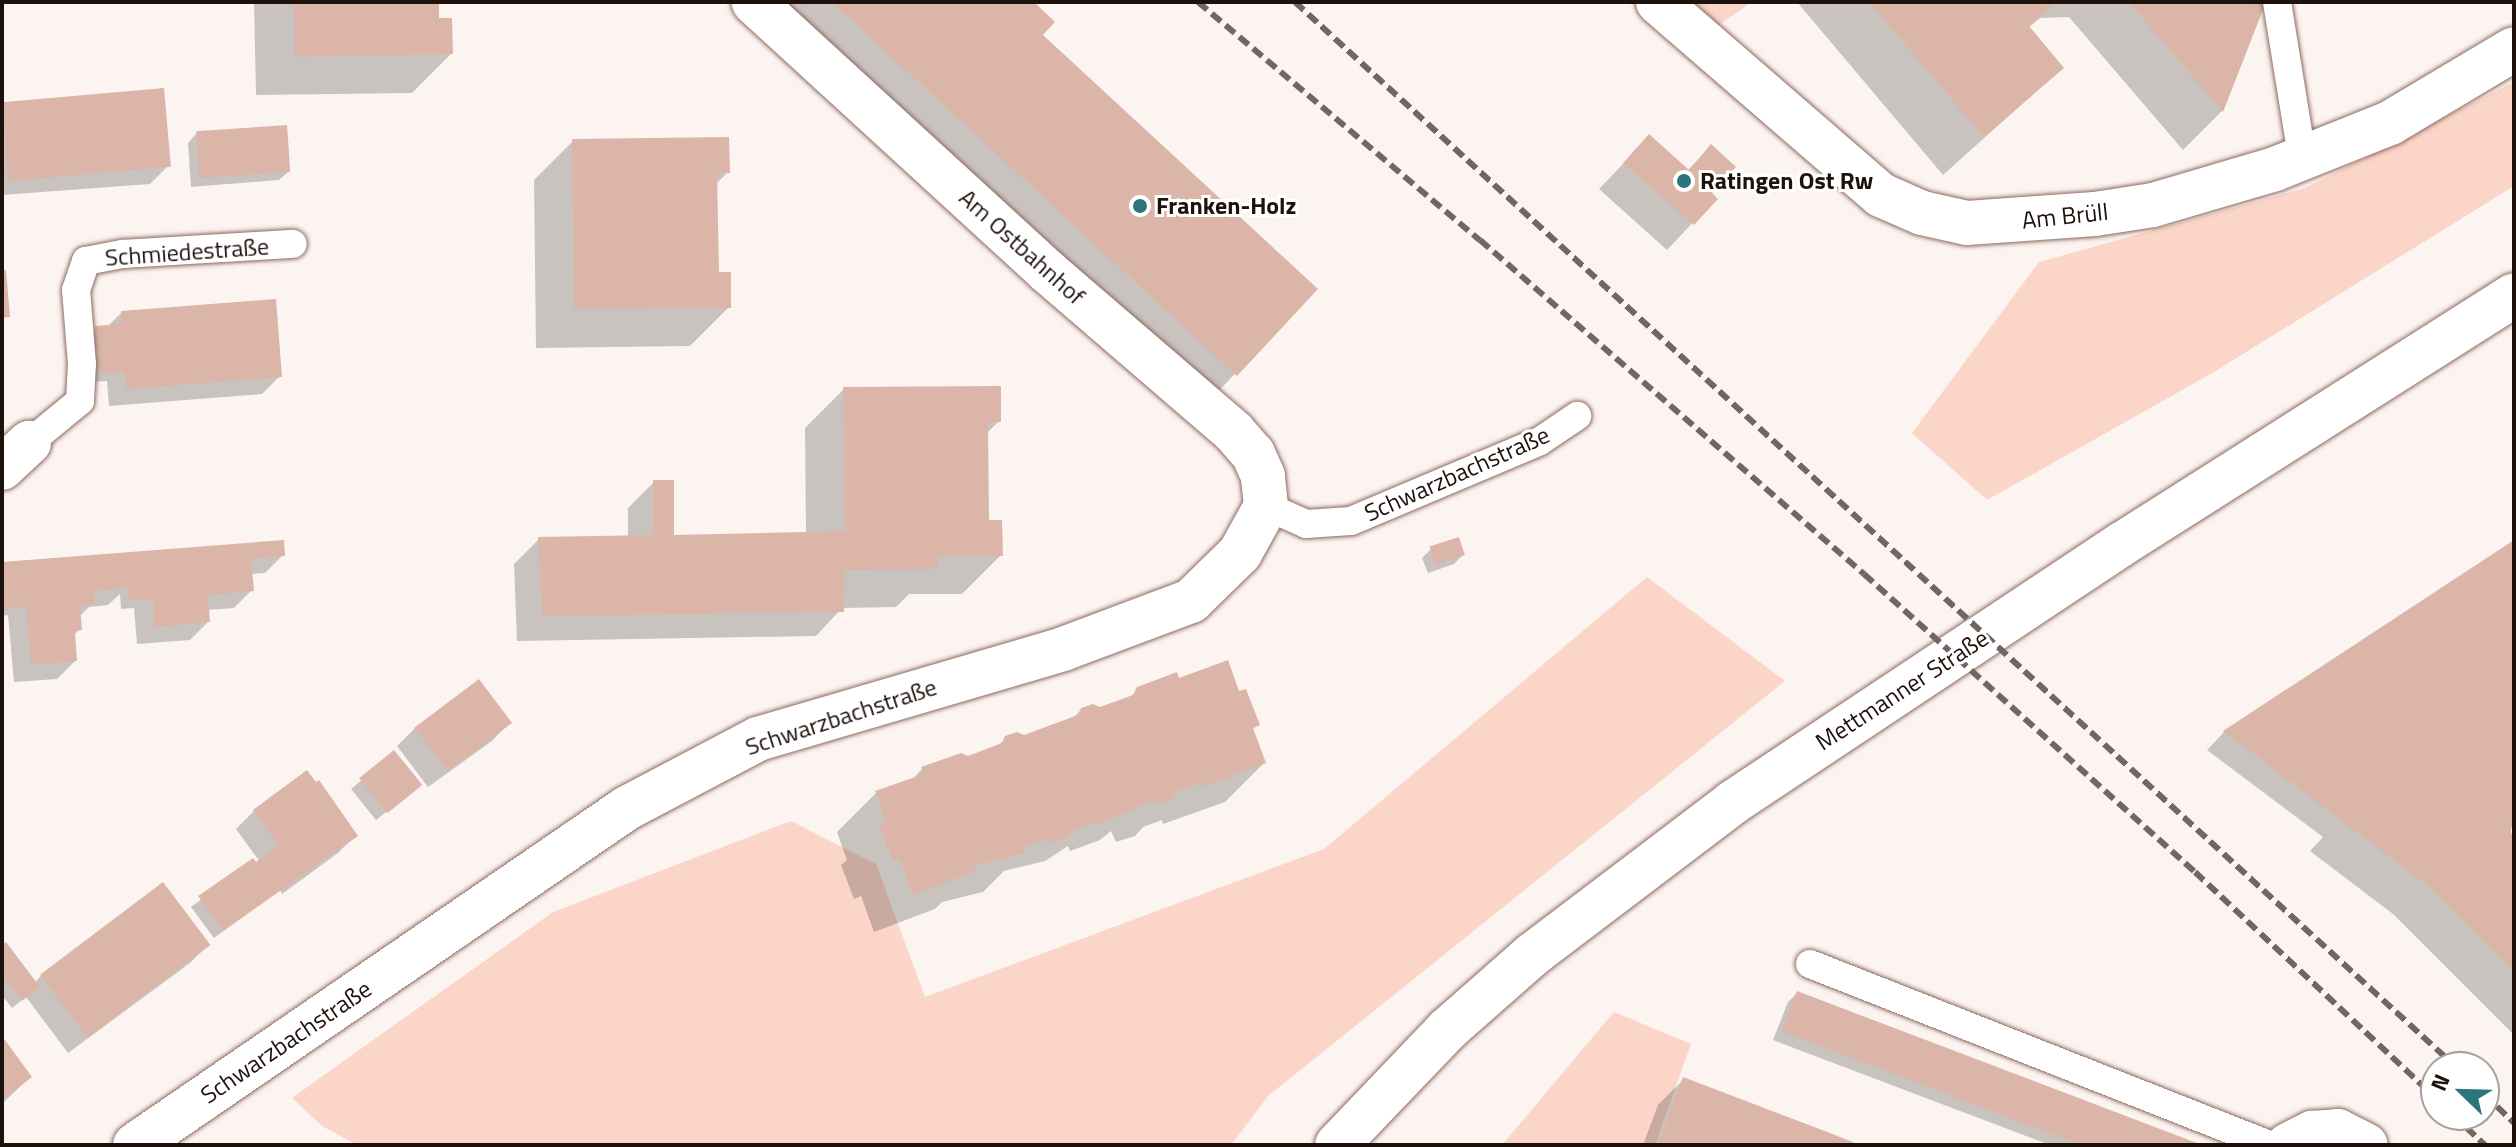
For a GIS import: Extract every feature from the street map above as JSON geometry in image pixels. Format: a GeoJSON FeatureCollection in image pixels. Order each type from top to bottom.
{"type":"FeatureCollection","features":[{"type":"Feature","properties":{"kind":"street","name":"Am Ostbahnhof"},"geometry":{"type":"LineString","coordinates":[[753,2],[1047,271],[1234,432],[1253,454],[1263,476],[1266,506]]}},
{"type":"Feature","properties":{"kind":"street","name":"Am Brüll"},"geometry":{"type":"LineString","coordinates":[[1658,2],[1881,195],[1922,213],[1967,223],[2095,214],[2153,205],[2275,169],[2390,123],[2514,49]]}},
{"type":"Feature","properties":{"kind":"street","name":"Mettmanner Straße"},"geometry":{"type":"LineString","coordinates":[[1337,1145],[1448,1029],[1532,955],[1732,803],[2122,544],[2514,295]]}},
{"type":"Feature","properties":{"kind":"street","name":"Schwarzbachstraße"},"geometry":{"type":"LineString","coordinates":[[135,1145],[627,808],[758,739],[1063,649],[1191,601],[1240,553],[1266,506]]}},
{"type":"Feature","properties":{"kind":"street"},"geometry":{"type":"LineString","coordinates":[[2288,1145],[2312,1133],[2352,1138]]}},
{"type":"Feature","properties":{"kind":"lane"},"geometry":{"type":"LineString","coordinates":[[2277,2],[2302,157]]}},
{"type":"Feature","properties":{"kind":"lane","name":"Schmiedestraße"},"geometry":{"type":"LineString","coordinates":[[15,455],[80,401],[82,364],[76,290],[86,261],[123,254],[293,244]]}},
{"type":"Feature","properties":{"kind":"lane","name":"Schwarzbachstraße"},"geometry":{"type":"LineString","coordinates":[[1266,506],[1306,524],[1351,521],[1540,441],[1577,416]]}},
{"type":"Feature","properties":{"kind":"lane"},"geometry":{"type":"LineString","coordinates":[[1810,964],[2270,1145]]}},
{"type":"Feature","properties":{"kind":"shaded area"},"geometry":{"type":"Polygon","coordinates":[[[1658,2],[1752,2],[1700,38],[1658,2]]]}},
{"type":"Feature","properties":{"kind":"shaded area"},"geometry":{"type":"Polygon","coordinates":[[[2514,82],[2514,186],[2214,372],[1987,500],[1912,433],[2039,262],[2305,188],[2514,82]]]}},
{"type":"Feature","properties":{"kind":"shaded area"},"geometry":{"type":"Polygon","coordinates":[[[1647,577],[1785,681],[1268,1096],[1231,1145],[357,1145],[322,1126],[292,1098],[553,912],[791,821],[876,864],[925,997],[1324,849],[1647,577]]]}},
{"type":"Feature","properties":{"kind":"shaded area"},"geometry":{"type":"Polygon","coordinates":[[[1614,1012],[1691,1044],[1655,1145],[1502,1145],[1614,1012]]]}},
{"type":"Feature","properties":{"kind":"building"},"geometry":{"type":"Polygon","coordinates":[[[294,2],[439,2],[439,18],[452,18],[453,54],[295,57],[294,2]]]}},
{"type":"Feature","properties":{"kind":"building","name":"Franken-Holz"},"geometry":{"type":"Polygon","coordinates":[[[832,2],[1034,2],[1055,22],[1043,35],[1318,289],[1237,376],[832,2]]]}},
{"type":"Feature","properties":{"kind":"building"},"geometry":{"type":"Polygon","coordinates":[[[1869,2],[2056,2],[2029,26],[2064,68],[1984,137],[1869,2]]]}},
{"type":"Feature","properties":{"kind":"building"},"geometry":{"type":"Polygon","coordinates":[[[2129,2],[2266,2],[2223,112],[2129,2]]]}},
{"type":"Feature","properties":{"kind":"building"},"geometry":{"type":"Polygon","coordinates":[[[164,88],[171,167],[9,181],[2,102],[164,88]]]}},
{"type":"Feature","properties":{"kind":"building"},"geometry":{"type":"Polygon","coordinates":[[[287,125],[290,172],[200,178],[196,131],[287,125]]]}},
{"type":"Feature","properties":{"kind":"building","name":"Ratingen Ost Rw"},"geometry":{"type":"Polygon","coordinates":[[[1649,134],[1689,170],[1711,144],[1736,167],[1712,193],[1718,199],[1694,225],[1623,163],[1649,134]]]}},
{"type":"Feature","properties":{"kind":"building"},"geometry":{"type":"Polygon","coordinates":[[[729,137],[730,173],[717,173],[719,272],[731,272],[731,308],[574,309],[572,139],[729,137]]]}},
{"type":"Feature","properties":{"kind":"building"},"geometry":{"type":"Polygon","coordinates":[[[6,270],[10,317],[2,318],[2,271],[6,270]]]}},
{"type":"Feature","properties":{"kind":"building"},"geometry":{"type":"Polygon","coordinates":[[[276,299],[282,377],[126,389],[125,372],[100,374],[95,326],[122,324],[121,311],[276,299]]]}},
{"type":"Feature","properties":{"kind":"building"},"geometry":{"type":"Polygon","coordinates":[[[1001,386],[1001,422],[988,422],[989,520],[1002,520],[1003,556],[937,556],[938,569],[845,570],[844,612],[542,616],[538,537],[653,535],[653,480],[674,480],[674,535],[845,531],[843,387],[1001,386]]]}},
{"type":"Feature","properties":{"kind":"building"},"geometry":{"type":"Polygon","coordinates":[[[1459,537],[1465,555],[1435,565],[1430,547],[1459,537]]]}},
{"type":"Feature","properties":{"kind":"building"},"geometry":{"type":"Polygon","coordinates":[[[284,540],[285,556],[251,559],[254,591],[208,595],[210,622],[154,627],[153,599],[129,601],[128,588],[94,591],[95,604],[80,605],[82,630],[75,631],[77,661],[31,665],[26,607],[2,608],[2,562],[284,540]]]}},
{"type":"Feature","properties":{"kind":"building"},"geometry":{"type":"Polygon","coordinates":[[[2514,540],[2514,826],[2508,830],[2514,836],[2514,972],[2425,883],[2223,731],[2514,540]]]}},
{"type":"Feature","properties":{"kind":"building"},"geometry":{"type":"Polygon","coordinates":[[[1228,660],[1239,691],[1246,689],[1260,725],[1253,728],[1266,763],[1202,787],[1201,783],[1174,792],[1176,797],[1155,805],[1153,800],[1095,826],[1094,822],[1069,832],[1072,836],[1050,843],[1049,839],[1023,848],[1024,853],[974,866],[976,871],[913,895],[900,859],[893,861],[879,824],[886,822],[875,791],[924,774],[921,767],[961,753],[968,756],[1002,743],[1005,736],[1017,732],[1024,735],[1078,715],[1081,708],[1093,704],[1100,707],[1133,695],[1137,687],[1177,672],[1179,678],[1228,660]]]}},
{"type":"Feature","properties":{"kind":"building"},"geometry":{"type":"Polygon","coordinates":[[[479,679],[512,723],[447,772],[414,728],[479,679]]]}},
{"type":"Feature","properties":{"kind":"building"},"geometry":{"type":"Polygon","coordinates":[[[394,750],[422,785],[387,813],[359,778],[394,750]]]}},
{"type":"Feature","properties":{"kind":"building"},"geometry":{"type":"Polygon","coordinates":[[[307,770],[316,782],[319,780],[358,836],[223,931],[198,896],[253,858],[256,862],[278,845],[253,810],[307,770]]]}},
{"type":"Feature","properties":{"kind":"building"},"geometry":{"type":"Polygon","coordinates":[[[163,882],[211,945],[88,1038],[40,975],[163,882]]]}},
{"type":"Feature","properties":{"kind":"building"},"geometry":{"type":"Polygon","coordinates":[[[6,942],[40,987],[22,1001],[2,975],[2,945],[6,942]]]}},
{"type":"Feature","properties":{"kind":"building"},"geometry":{"type":"Polygon","coordinates":[[[1797,991],[2202,1145],[2081,1145],[1781,1031],[1797,991]]]}},
{"type":"Feature","properties":{"kind":"building"},"geometry":{"type":"Polygon","coordinates":[[[2,1036],[32,1077],[2,1100],[2,1036]]]}},
{"type":"Feature","properties":{"kind":"building"},"geometry":{"type":"Polygon","coordinates":[[[1683,1077],[1830,1133],[1860,1145],[1657,1145],[1683,1077]]]}},
{"type":"Feature","properties":{"kind":"railway"},"geometry":{"type":"LineString","coordinates":[[1198,2],[1480,240],[1864,574],[2195,872],[2420,1083]]}},
{"type":"Feature","properties":{"kind":"railway"},"geometry":{"type":"LineString","coordinates":[[1295,2],[2439,1051]]}},
{"type":"Feature","properties":{"kind":"railway"},"geometry":{"type":"LineString","coordinates":[[2500,1109],[2514,1123]]}},
{"type":"Feature","properties":{"kind":"railway"},"geometry":{"type":"LineString","coordinates":[[2470,1131],[2485,1145]]}},
{"type":"Feature","properties":{"kind":"place","name":"Ratingen Ost Rw"},"geometry":{"type":"Point","coordinates":[1684,181]}},
{"type":"Feature","properties":{"kind":"place","name":"Franken-Holz"},"geometry":{"type":"Point","coordinates":[1140,206]}}]}
